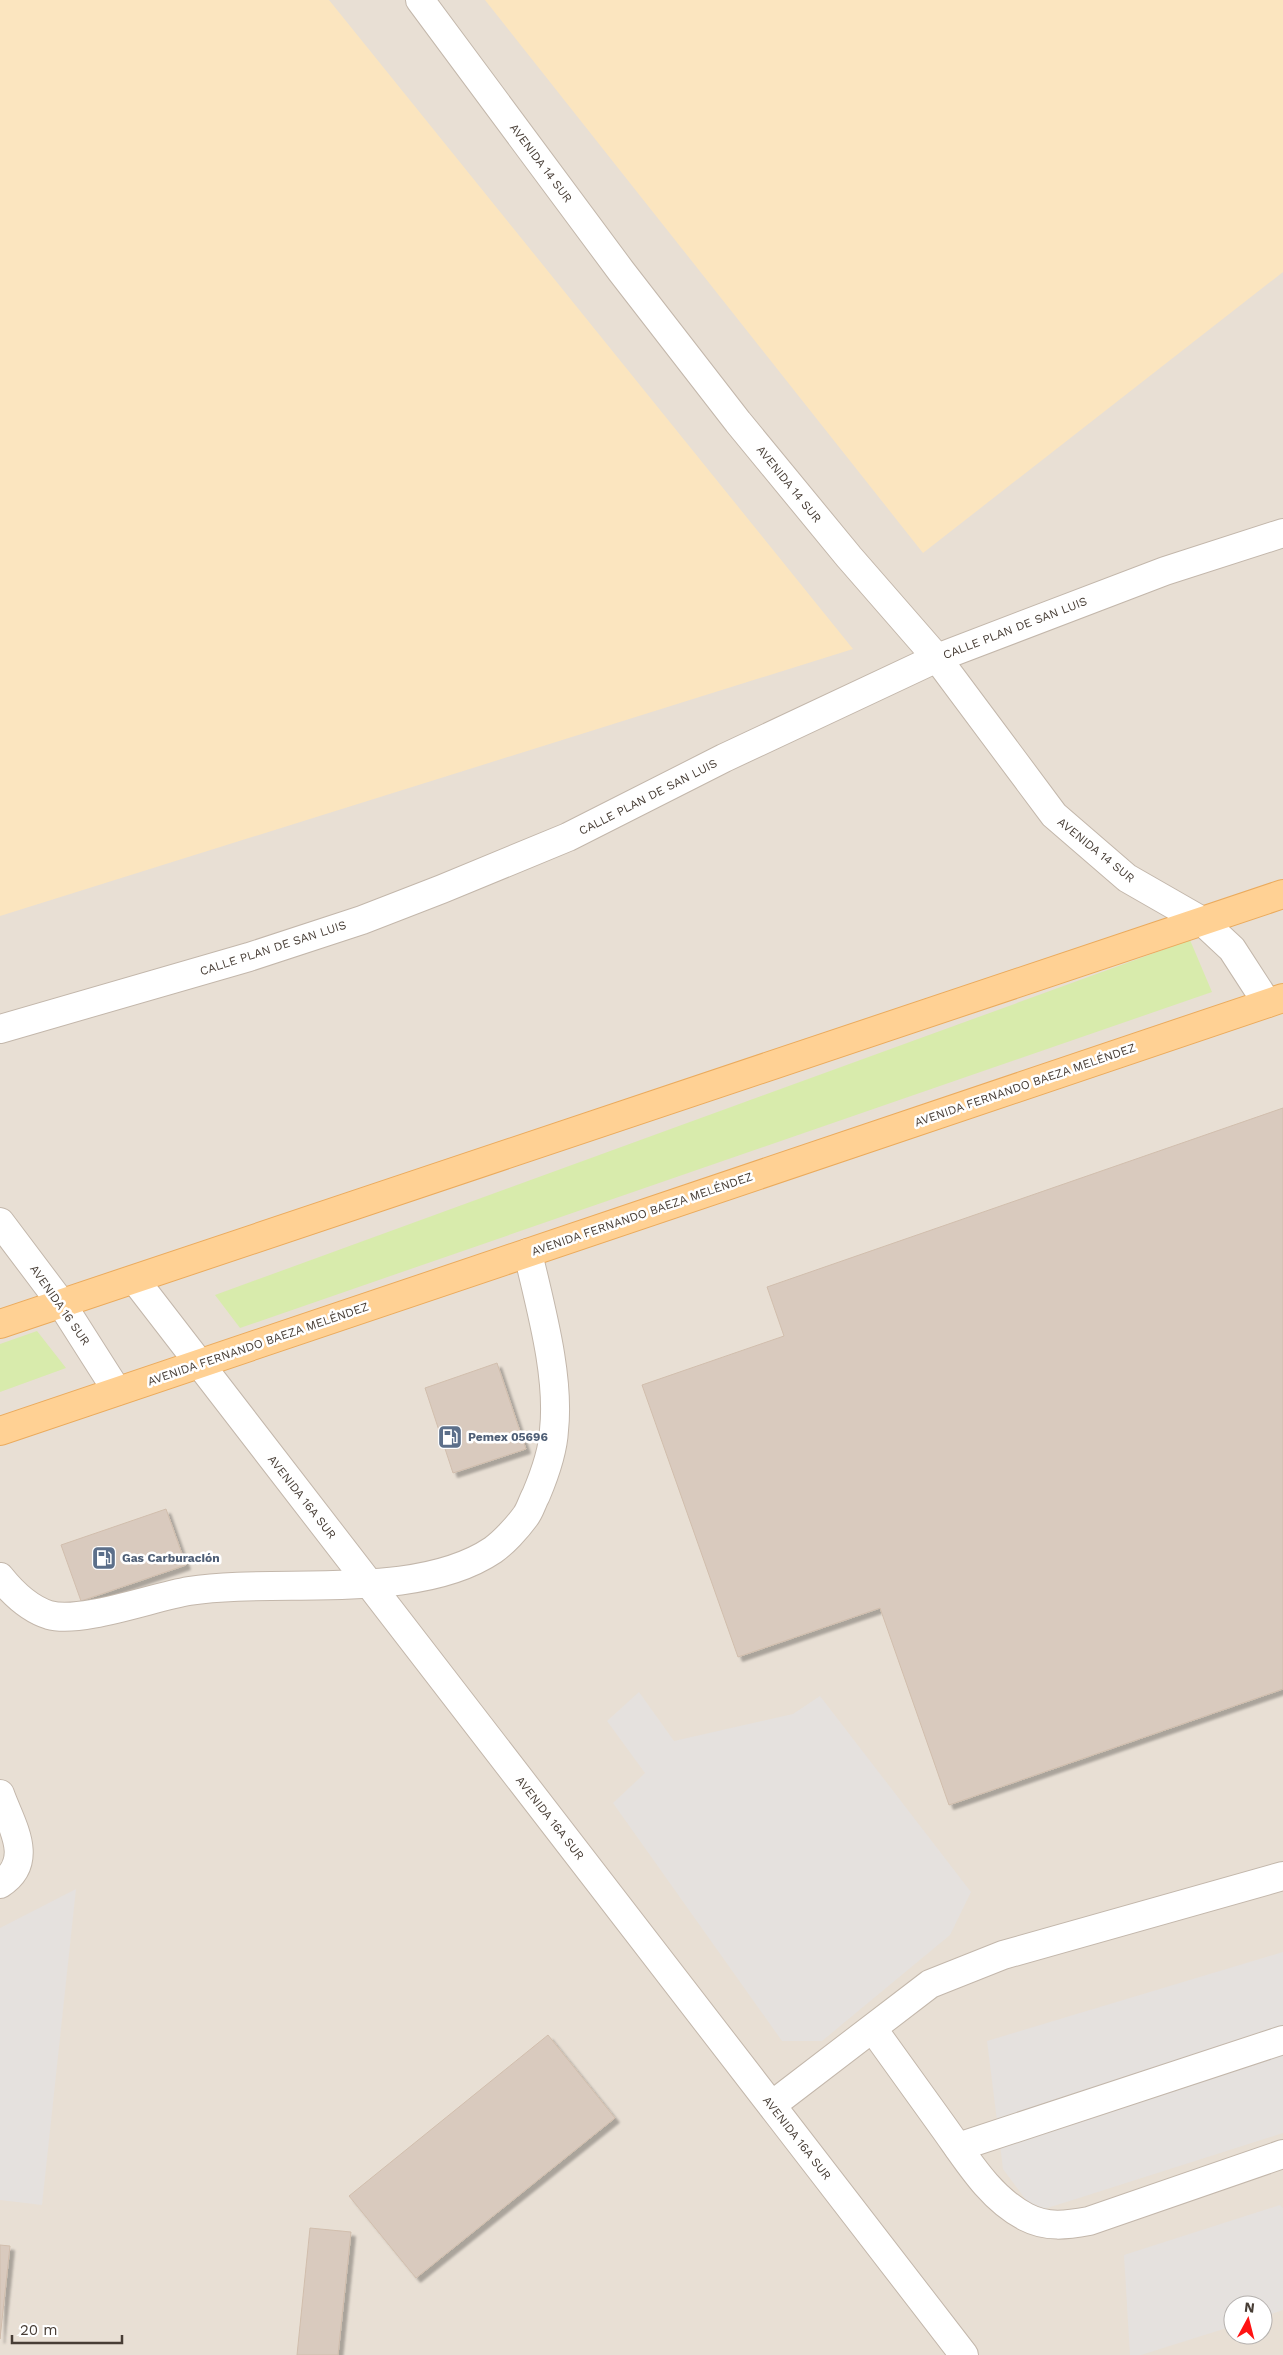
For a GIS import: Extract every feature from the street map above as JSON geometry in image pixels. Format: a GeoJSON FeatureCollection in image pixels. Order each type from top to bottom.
{"type":"FeatureCollection","features":[{"type":"Feature","properties":{"kind":"main road"},"geometry":{"type":"LineString","coordinates":[[0,1324],[1283,894]]}},
{"type":"Feature","properties":{"kind":"main road","name":"AVENIDA FERNANDO BAEZA MELÉNDEZ"},"geometry":{"type":"LineString","coordinates":[[0,1431],[1275,1001]]}},
{"type":"Feature","properties":{"kind":"street","name":"AVENIDA 14 SUR"},"geometry":{"type":"LineString","coordinates":[[420,0],[621,271],[738,422],[849,556],[937,658],[1054,815],[1127,878],[1202,921],[1232,949],[1275,1001]]}},
{"type":"Feature","properties":{"kind":"street","name":"CALLE PLAN DE SAN LUIS"},"geometry":{"type":"LineString","coordinates":[[0,1029],[249,957],[362,920],[568,838],[733,754],[937,658],[1165,571],[1283,532]]}},
{"type":"Feature","properties":{"kind":"street","name":"AVENIDA 16 SUR"},"geometry":{"type":"LineString","coordinates":[[0,1222],[61,1302],[117,1391]]}},
{"type":"Feature","properties":{"kind":"street"},"geometry":{"type":"LineString","coordinates":[[0,1577],[26,1603],[49,1614],[72,1617],[188,1591],[230,1587],[369,1583],[421,1578],[458,1567],[493,1550],[526,1517],[542,1481],[554,1431],[553,1386],[544,1322],[528,1253]]}},
{"type":"Feature","properties":{"kind":"street","name":"AVENIDA 16A SUR"},"geometry":{"type":"LineString","coordinates":[[136,1280],[198,1364],[964,2355]]}},
{"type":"Feature","properties":{"kind":"street"},"geometry":{"type":"LineString","coordinates":[[0,1794],[19,1847],[20,1863],[14,1874],[0,1884]]}},
{"type":"Feature","properties":{"kind":"street"},"geometry":{"type":"LineString","coordinates":[[772,2105],[930,1984],[1003,1955],[1283,1876]]}},
{"type":"Feature","properties":{"kind":"street"},"geometry":{"type":"LineString","coordinates":[[873,2028],[984,2182],[1008,2205],[1026,2217],[1047,2225],[1064,2226],[1089,2221],[1283,2154]]}},
{"type":"Feature","properties":{"kind":"street"},"geometry":{"type":"LineString","coordinates":[[958,2146],[1283,2040]]}},
{"type":"Feature","properties":{"kind":"shaded area"},"geometry":{"type":"Polygon","coordinates":[[[0,0],[1283,0],[1283,2355],[0,2355],[0,0]]]}},
{"type":"Feature","properties":{"kind":"shaded area"},"geometry":{"type":"Polygon","coordinates":[[[639,1692],[674,1741],[793,1714],[820,1696],[971,1892],[950,1935],[822,2041],[782,2041],[613,1803],[645,1773],[607,1721],[639,1692]]]}},
{"type":"Feature","properties":{"kind":"shaded area"},"geometry":{"type":"Polygon","coordinates":[[[76,1889],[42,2205],[0,2200],[0,1928],[76,1889]]]}},
{"type":"Feature","properties":{"kind":"shaded area"},"geometry":{"type":"Polygon","coordinates":[[[1283,1952],[1283,2133],[1035,2212],[1003,2169],[987,2041],[1283,1952]]]}},
{"type":"Feature","properties":{"kind":"shaded area"},"geometry":{"type":"Polygon","coordinates":[[[1280,2205],[1283,2208],[1283,2310],[1273,2314],[1273,2295],[1223,2295],[1223,2329],[1141,2355],[1130,2355],[1124,2255],[1280,2205]]]}},
{"type":"Feature","properties":{"kind":"green space"},"geometry":{"type":"Polygon","coordinates":[[[1190,940],[1212,992],[240,1328],[215,1295],[1190,940]]]}},
{"type":"Feature","properties":{"kind":"green space"},"geometry":{"type":"Polygon","coordinates":[[[37,1331],[66,1368],[0,1392],[0,1344],[37,1331]]]}},
{"type":"Feature","properties":{"kind":"sand"},"geometry":{"type":"Polygon","coordinates":[[[0,0],[329,0],[853,649],[0,916],[0,0]]]}},
{"type":"Feature","properties":{"kind":"sand"},"geometry":{"type":"Polygon","coordinates":[[[485,0],[1283,0],[1283,272],[923,553],[485,0]]]}},
{"type":"Feature","properties":{"kind":"building"},"geometry":{"type":"Polygon","coordinates":[[[1283,1108],[1283,1689],[949,1805],[880,1608],[738,1657],[642,1385],[784,1336],[767,1287],[1283,1108]]]}},
{"type":"Feature","properties":{"kind":"building"},"geometry":{"type":"Polygon","coordinates":[[[497,1363],[526,1449],[453,1473],[425,1388],[497,1363]]]}},
{"type":"Feature","properties":{"kind":"building"},"geometry":{"type":"Polygon","coordinates":[[[166,1509],[186,1565],[81,1601],[61,1545],[166,1509]]]}},
{"type":"Feature","properties":{"kind":"building"},"geometry":{"type":"Polygon","coordinates":[[[548,2035],[615,2118],[416,2278],[349,2196],[548,2035]]]}},
{"type":"Feature","properties":{"kind":"building"},"geometry":{"type":"Polygon","coordinates":[[[310,2228],[351,2232],[338,2355],[297,2355],[310,2228]]]}},
{"type":"Feature","properties":{"kind":"building"},"geometry":{"type":"Polygon","coordinates":[[[0,2245],[10,2246],[0,2339],[0,2245]]]}},
{"type":"Feature","properties":{"kind":"place","name":"Pemex 05696"},"geometry":{"type":"Point","coordinates":[450,1437]}},
{"type":"Feature","properties":{"kind":"place","name":"Gas Carburación"},"geometry":{"type":"Point","coordinates":[104,1558]}}]}
